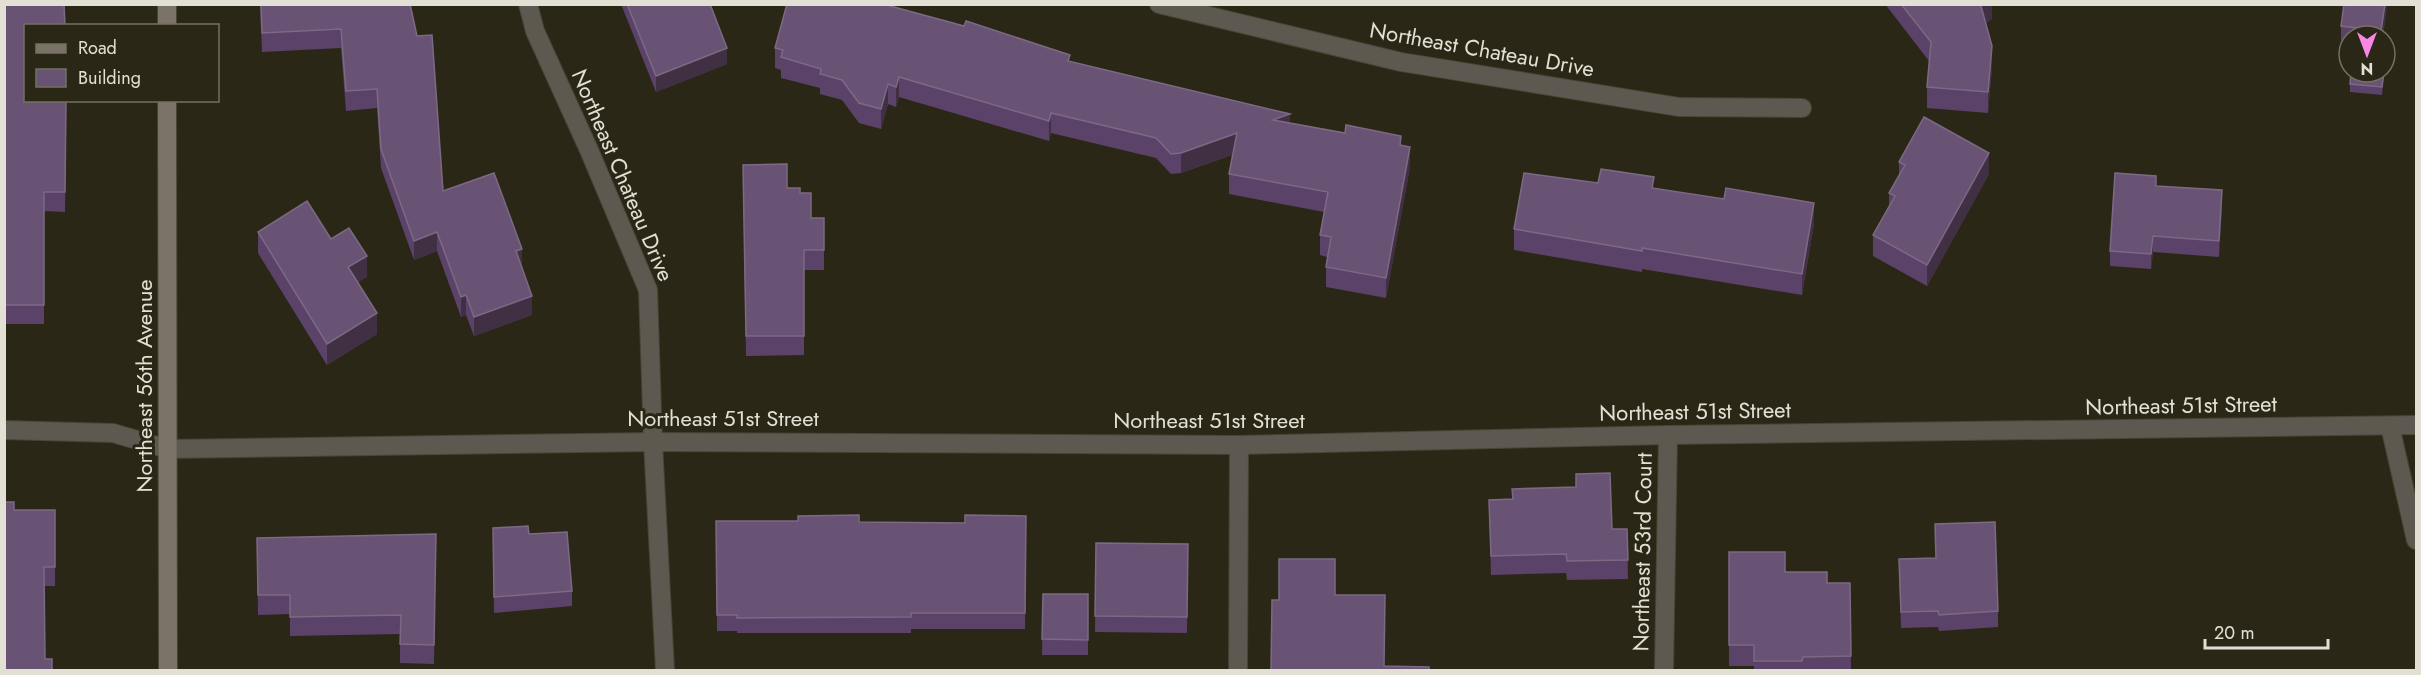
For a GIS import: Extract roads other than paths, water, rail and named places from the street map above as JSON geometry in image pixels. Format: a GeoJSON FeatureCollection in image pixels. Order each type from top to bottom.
{"type":"FeatureCollection","features":[{"type":"Feature","properties":{"kind":"street"},"geometry":{"type":"LineString","coordinates":[[167,4],[167,24]]}},
{"type":"Feature","properties":{"kind":"street","name":"Northeast Chateau Drive"},"geometry":{"type":"LineString","coordinates":[[528,4],[535,31],[589,150],[648,290],[665,670]]}},
{"type":"Feature","properties":{"kind":"street","name":"Northeast Chateau Drive"},"geometry":{"type":"LineString","coordinates":[[1159,4],[1401,62],[1679,107],[1802,108]]}},
{"type":"Feature","properties":{"kind":"street","name":"Northeast 56th Avenue"},"geometry":{"type":"LineString","coordinates":[[167,102],[168,670]]}},
{"type":"Feature","properties":{"kind":"street","name":"Northeast 51st Street"},"geometry":{"type":"LineString","coordinates":[[4,430],[113,433],[168,449],[653,442],[1239,445],[1668,435],[2416,425]]}},
{"type":"Feature","properties":{"kind":"street"},"geometry":{"type":"LineString","coordinates":[[2390,426],[2416,540]]}},
{"type":"Feature","properties":{"kind":"street","name":"Northeast 53rd Court"},"geometry":{"type":"LineString","coordinates":[[1664,670],[1668,435]]}},
{"type":"Feature","properties":{"kind":"street"},"geometry":{"type":"LineString","coordinates":[[1238,670],[1239,445]]}}]}
